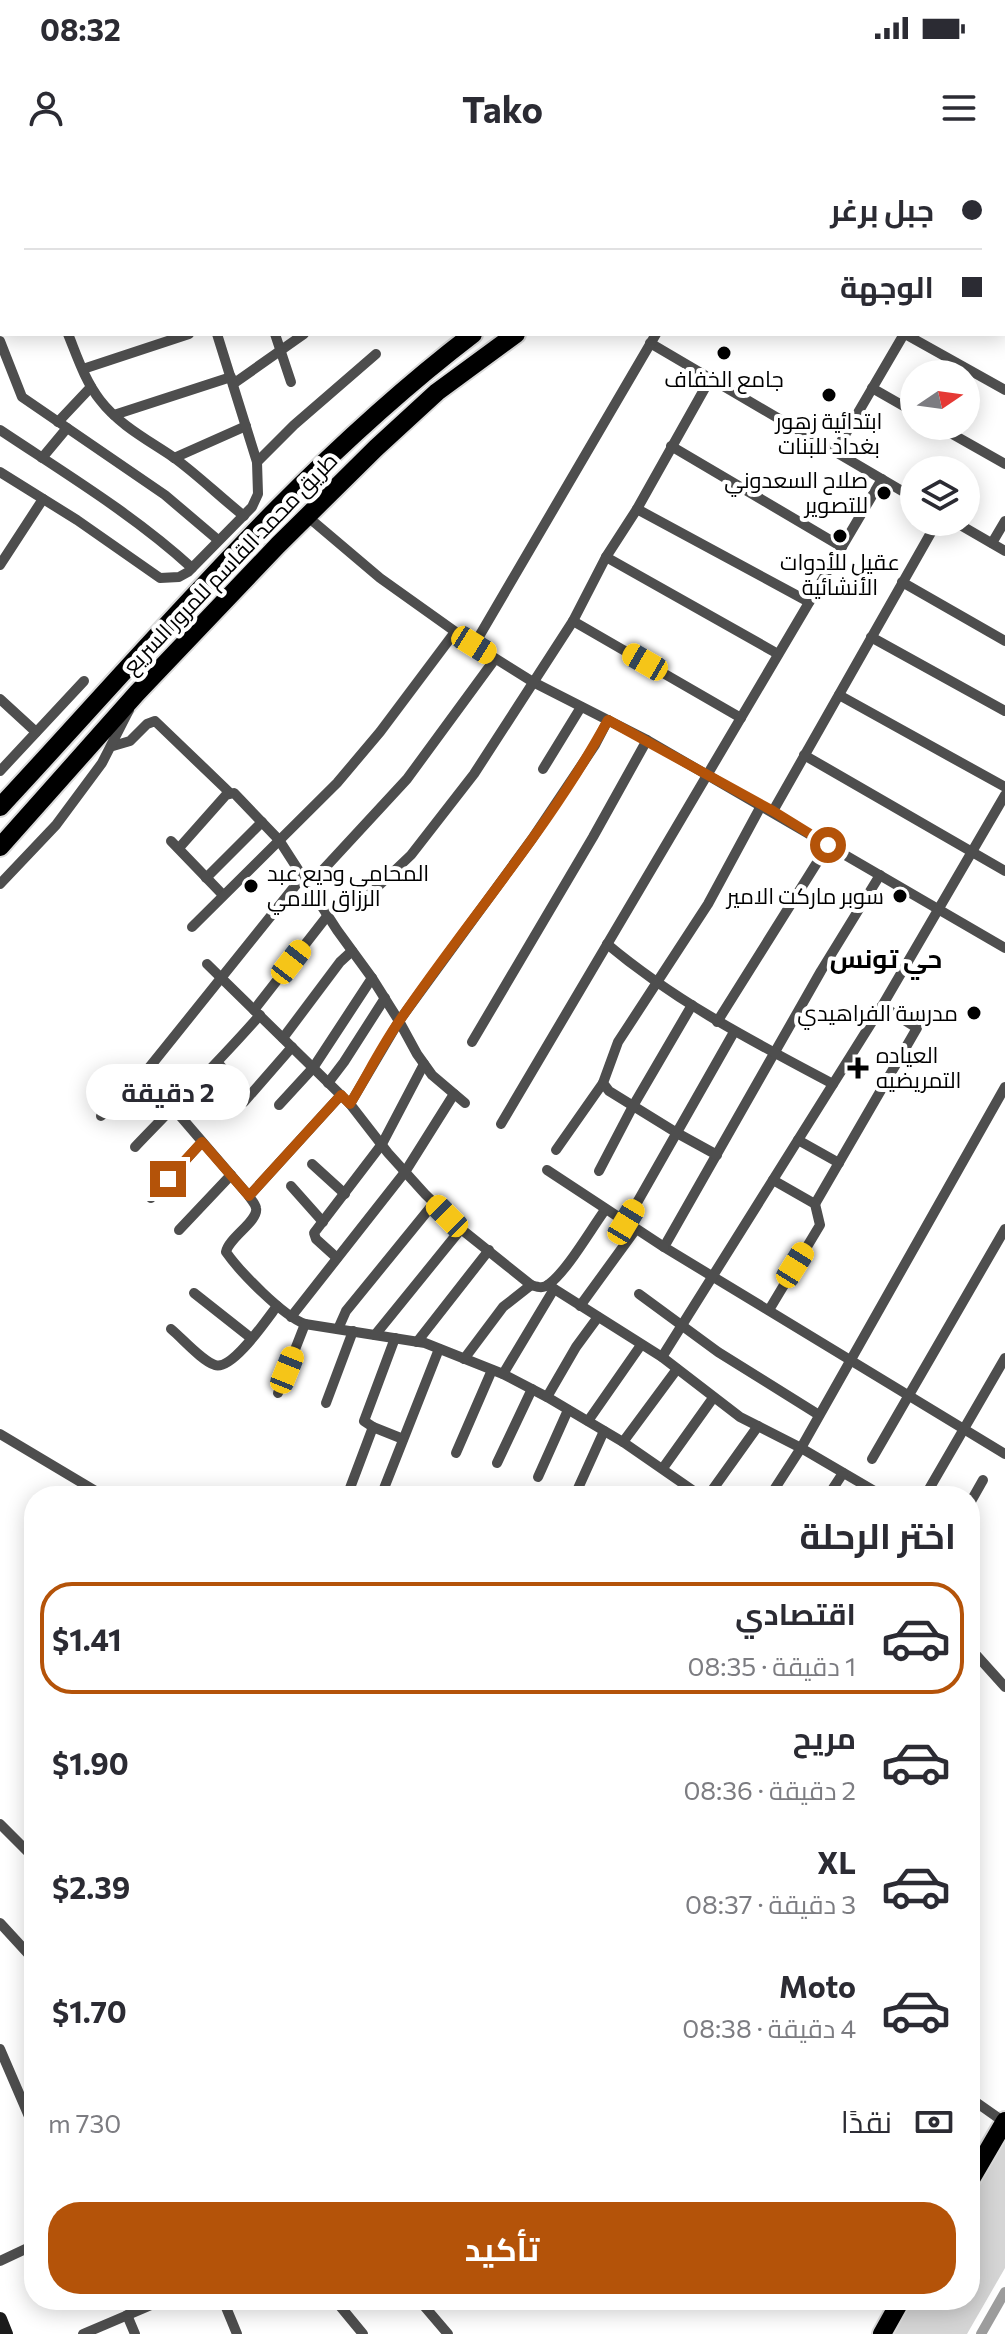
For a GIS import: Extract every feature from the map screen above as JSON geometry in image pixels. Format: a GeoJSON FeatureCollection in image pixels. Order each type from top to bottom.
{"type":"FeatureCollection","features":[{"type":"Feature","properties":{"kind":"highway","name":"طريق محمد القاسم للمرور السريع"},"geometry":{"type":"LineString","coordinates":[[0,807],[267,517],[320,464],[425,371],[470,336]]}},
{"type":"Feature","properties":{"kind":"highway","name":"طريق محمد القاسم للمرور السريع"},"geometry":{"type":"LineString","coordinates":[[0,847],[137,693],[376,448],[437,392],[513,336]]}},
{"type":"Feature","properties":{"kind":"highway"},"geometry":{"type":"LineString","coordinates":[[980,2164],[1005,2122]]}},
{"type":"Feature","properties":{"kind":"highway"},"geometry":{"type":"LineString","coordinates":[[882,2334],[895,2310]]}},
{"type":"Feature","properties":{"kind":"street"},"geometry":{"type":"LineString","coordinates":[[69,336],[91,387],[102,403],[134,431],[214,489],[244,516]]}},
{"type":"Feature","properties":{"kind":"street"},"geometry":{"type":"LineString","coordinates":[[83,369],[183,336]]}},
{"type":"Feature","properties":{"kind":"street"},"geometry":{"type":"LineString","coordinates":[[0,472],[77,520],[160,578],[179,577],[244,516],[258,494],[257,462],[218,336]]}},
{"type":"Feature","properties":{"kind":"street"},"geometry":{"type":"LineString","coordinates":[[276,336],[291,382]]}},
{"type":"Feature","properties":{"kind":"street"},"geometry":{"type":"LineString","coordinates":[[114,415],[232,380],[301,336]]}},
{"type":"Feature","properties":{"kind":"street"},"geometry":{"type":"LineString","coordinates":[[835,452],[903,336]]}},
{"type":"Feature","properties":{"kind":"street"},"geometry":{"type":"LineString","coordinates":[[908,336],[1005,390]]}},
{"type":"Feature","properties":{"kind":"street"},"geometry":{"type":"LineString","coordinates":[[474,645],[653,339],[710,379],[900,490]]}},
{"type":"Feature","properties":{"kind":"street"},"geometry":{"type":"LineString","coordinates":[[0,341],[22,397],[165,495],[218,540]]}},
{"type":"Feature","properties":{"kind":"street"},"geometry":{"type":"LineString","coordinates":[[257,462],[294,425],[376,354]]}},
{"type":"Feature","properties":{"kind":"street"},"geometry":{"type":"LineString","coordinates":[[369,895],[411,855],[474,774],[573,621],[606,557],[637,509],[710,379]]}},
{"type":"Feature","properties":{"kind":"street"},"geometry":{"type":"LineString","coordinates":[[42,458],[91,387]]}},
{"type":"Feature","properties":{"kind":"street"},"geometry":{"type":"LineString","coordinates":[[872,388],[900,404]]}},
{"type":"Feature","properties":{"kind":"street"},"geometry":{"type":"LineString","coordinates":[[174,458],[246,426]]}},
{"type":"Feature","properties":{"kind":"street"},"geometry":{"type":"LineString","coordinates":[[0,430],[73,477],[192,568]]}},
{"type":"Feature","properties":{"kind":"street"},"geometry":{"type":"LineString","coordinates":[[963,440],[1005,464]]}},
{"type":"Feature","properties":{"kind":"street"},"geometry":{"type":"LineString","coordinates":[[671,446],[842,547]]}},
{"type":"Feature","properties":{"kind":"street"},"geometry":{"type":"LineString","coordinates":[[501,1124],[882,479]]}},
{"type":"Feature","properties":{"kind":"street"},"geometry":{"type":"LineString","coordinates":[[0,565],[43,499]]}},
{"type":"Feature","properties":{"kind":"street"},"geometry":{"type":"LineString","coordinates":[[637,509],[809,602]]}},
{"type":"Feature","properties":{"kind":"street"},"geometry":{"type":"LineString","coordinates":[[308,517],[380,578],[495,659],[773,811],[1005,948]]}},
{"type":"Feature","properties":{"kind":"street"},"geometry":{"type":"LineString","coordinates":[[992,543],[1005,521]]}},
{"type":"Feature","properties":{"kind":"street"},"geometry":{"type":"LineString","coordinates":[[773,811],[929,536]]}},
{"type":"Feature","properties":{"kind":"street"},"geometry":{"type":"LineString","coordinates":[[980,536],[1005,551]]}},
{"type":"Feature","properties":{"kind":"street"},"geometry":{"type":"LineString","coordinates":[[606,557],[778,654]]}},
{"type":"Feature","properties":{"kind":"street"},"geometry":{"type":"LineString","coordinates":[[902,582],[1005,641]]}},
{"type":"Feature","properties":{"kind":"street"},"geometry":{"type":"LineString","coordinates":[[573,621],[741,718]]}},
{"type":"Feature","properties":{"kind":"street"},"geometry":{"type":"LineString","coordinates":[[192,927],[337,783],[380,732],[455,632]]}},
{"type":"Feature","properties":{"kind":"street"},"geometry":{"type":"LineString","coordinates":[[871,637],[1005,711]]}},
{"type":"Feature","properties":{"kind":"street"},"geometry":{"type":"LineString","coordinates":[[101,1116],[144,1074],[221,978],[306,881],[407,779],[495,659]]}},
{"type":"Feature","properties":{"kind":"street"},"geometry":{"type":"LineString","coordinates":[[0,771],[84,681]]}},
{"type":"Feature","properties":{"kind":"street"},"geometry":{"type":"LineString","coordinates":[[0,884],[56,825],[113,746],[137,693]]}},
{"type":"Feature","properties":{"kind":"street"},"geometry":{"type":"LineString","coordinates":[[839,695],[1005,787]]}},
{"type":"Feature","properties":{"kind":"street"},"geometry":{"type":"LineString","coordinates":[[0,699],[36,732]]}},
{"type":"Feature","properties":{"kind":"street"},"geometry":{"type":"LineString","coordinates":[[543,769],[581,707]]}},
{"type":"Feature","properties":{"kind":"street"},"geometry":{"type":"LineString","coordinates":[[350,1104],[399,1021],[532,839],[608,720]]}},
{"type":"Feature","properties":{"kind":"street"},"geometry":{"type":"LineString","coordinates":[[113,746],[130,741],[147,724],[155,721],[230,793],[234,793],[279,840],[372,978],[432,1075],[465,1103]]}},
{"type":"Feature","properties":{"kind":"street"},"geometry":{"type":"LineString","coordinates":[[472,1042],[647,740]]}},
{"type":"Feature","properties":{"kind":"street"},"geometry":{"type":"LineString","coordinates":[[804,755],[1005,871]]}},
{"type":"Feature","properties":{"kind":"street"},"geometry":{"type":"LineString","coordinates":[[223,895],[175,844],[230,793]]}},
{"type":"Feature","properties":{"kind":"street"},"geometry":{"type":"LineString","coordinates":[[662,1357],[882,1006],[1005,795]]}},
{"type":"Feature","properties":{"kind":"street"},"geometry":{"type":"LineString","coordinates":[[556,1150],[603,1083],[618,1042],[708,904],[761,806]]}},
{"type":"Feature","properties":{"kind":"street"},"geometry":{"type":"LineString","coordinates":[[206,878],[262,822]]}},
{"type":"Feature","properties":{"kind":"street"},"geometry":{"type":"LineString","coordinates":[[717,1022],[828,845]]}},
{"type":"Feature","properties":{"kind":"street"},"geometry":{"type":"LineString","coordinates":[[664,1247],[821,971],[880,875]]}},
{"type":"Feature","properties":{"kind":"street"},"geometry":{"type":"LineString","coordinates":[[135,1147],[218,1063],[328,915]]}},
{"type":"Feature","properties":{"kind":"street"},"geometry":{"type":"LineString","coordinates":[[607,944],[657,984],[717,1022],[833,1084]]}},
{"type":"Feature","properties":{"kind":"street"},"geometry":{"type":"LineString","coordinates":[[283,1038],[340,962],[352,951]]}},
{"type":"Feature","properties":{"kind":"street"},"geometry":{"type":"LineString","coordinates":[[207,964],[350,1104],[434,1203],[461,1229],[531,1285],[551,1287],[662,1357],[740,1417],[801,1448],[864,1486]]}},
{"type":"Feature","properties":{"kind":"street"},"geometry":{"type":"LineString","coordinates":[[279,1105],[313,1068],[372,978]]}},
{"type":"Feature","properties":{"kind":"street"},"geometry":{"type":"LineString","coordinates":[[328,1083],[385,998]]}},
{"type":"Feature","properties":{"kind":"street"},"geometry":{"type":"LineString","coordinates":[[599,1171],[692,1005]]}},
{"type":"Feature","properties":{"kind":"street"},"geometry":{"type":"LineString","coordinates":[[769,1310],[820,1225],[815,1204],[917,1028],[882,1006]]}},
{"type":"Feature","properties":{"kind":"street"},"geometry":{"type":"LineString","coordinates":[[626,1222],[734,1032]]}},
{"type":"Feature","properties":{"kind":"street"},"geometry":{"type":"LineString","coordinates":[[218,1063],[243,1096],[292,1047]]}},
{"type":"Feature","properties":{"kind":"street"},"geometry":{"type":"LineString","coordinates":[[337,1258],[316,1239],[314,1233],[382,1144],[424,1064]]}},
{"type":"Feature","properties":{"kind":"street"},"geometry":{"type":"LineString","coordinates":[[144,1074],[249,1196],[256,1208],[255,1216],[228,1244],[226,1252],[291,1317],[305,1324],[417,1342],[497,1372],[588,1421],[687,1486]]}},
{"type":"Feature","properties":{"kind":"street"},"geometry":{"type":"LineString","coordinates":[[603,1083],[609,1091],[717,1155]]}},
{"type":"Feature","properties":{"kind":"street"},"geometry":{"type":"LineString","coordinates":[[776,1486],[801,1448],[1005,1087]]}},
{"type":"Feature","properties":{"kind":"street"},"geometry":{"type":"LineString","coordinates":[[291,1317],[405,1172],[454,1094]]}},
{"type":"Feature","properties":{"kind":"street"},"geometry":{"type":"LineString","coordinates":[[249,1196],[341,1095]]}},
{"type":"Feature","properties":{"kind":"street"},"geometry":{"type":"LineString","coordinates":[[798,1140],[839,1163]]}},
{"type":"Feature","properties":{"kind":"street"},"geometry":{"type":"LineString","coordinates":[[151,1198],[202,1142]]}},
{"type":"Feature","properties":{"kind":"street"},"geometry":{"type":"LineString","coordinates":[[312,1164],[345,1194]]}},
{"type":"Feature","properties":{"kind":"street"},"geometry":{"type":"LineString","coordinates":[[547,1170],[664,1247],[1005,1454]]}},
{"type":"Feature","properties":{"kind":"street"},"geometry":{"type":"LineString","coordinates":[[179,1230],[231,1175]]}},
{"type":"Feature","properties":{"kind":"street"},"geometry":{"type":"LineString","coordinates":[[773,1180],[815,1204]]}},
{"type":"Feature","properties":{"kind":"street"},"geometry":{"type":"LineString","coordinates":[[291,1186],[323,1222]]}},
{"type":"Feature","properties":{"kind":"street"},"geometry":{"type":"LineString","coordinates":[[338,1329],[346,1311],[434,1203]]}},
{"type":"Feature","properties":{"kind":"street"},"geometry":{"type":"LineString","coordinates":[[456,1453],[497,1372],[605,1210]]}},
{"type":"Feature","properties":{"kind":"street"},"geometry":{"type":"LineString","coordinates":[[375,1335],[461,1229]]}},
{"type":"Feature","properties":{"kind":"street"},"geometry":{"type":"LineString","coordinates":[[580,1306],[636,1229]]}},
{"type":"Feature","properties":{"kind":"street"},"geometry":{"type":"LineString","coordinates":[[872,1459],[1005,1229]]}},
{"type":"Feature","properties":{"kind":"street"},"geometry":{"type":"LineString","coordinates":[[417,1342],[489,1250]]}},
{"type":"Feature","properties":{"kind":"street"},"geometry":{"type":"LineString","coordinates":[[464,1359],[503,1307],[531,1285]]}},
{"type":"Feature","properties":{"kind":"street"},"geometry":{"type":"LineString","coordinates":[[194,1293],[251,1338]]}},
{"type":"Feature","properties":{"kind":"street"},"geometry":{"type":"LineString","coordinates":[[639,1294],[718,1352],[819,1415]]}},
{"type":"Feature","properties":{"kind":"street"},"geometry":{"type":"LineString","coordinates":[[171,1329],[207,1360],[221,1366],[235,1359],[277,1306]]}},
{"type":"Feature","properties":{"kind":"street"},"geometry":{"type":"LineString","coordinates":[[547,1397],[576,1347],[598,1317]]}},
{"type":"Feature","properties":{"kind":"street"},"geometry":{"type":"LineString","coordinates":[[278,1393],[305,1324]]}},
{"type":"Feature","properties":{"kind":"street"},"geometry":{"type":"LineString","coordinates":[[326,1403],[353,1331]]}},
{"type":"Feature","properties":{"kind":"street"},"geometry":{"type":"LineString","coordinates":[[395,1338],[365,1416],[366,1424],[403,1439]]}},
{"type":"Feature","properties":{"kind":"street"},"geometry":{"type":"LineString","coordinates":[[588,1421],[641,1345]]}},
{"type":"Feature","properties":{"kind":"street"},"geometry":{"type":"LineString","coordinates":[[385,1486],[439,1349]]}},
{"type":"Feature","properties":{"kind":"street"},"geometry":{"type":"LineString","coordinates":[[931,1486],[1005,1358]]}},
{"type":"Feature","properties":{"kind":"street"},"geometry":{"type":"LineString","coordinates":[[623,1442],[677,1369]]}},
{"type":"Feature","properties":{"kind":"street"},"geometry":{"type":"LineString","coordinates":[[497,1463],[532,1389]]}},
{"type":"Feature","properties":{"kind":"street"},"geometry":{"type":"LineString","coordinates":[[663,1468],[713,1398]]}},
{"type":"Feature","properties":{"kind":"street"},"geometry":{"type":"LineString","coordinates":[[538,1477],[568,1410]]}},
{"type":"Feature","properties":{"kind":"street"},"geometry":{"type":"LineString","coordinates":[[715,1486],[758,1426]]}},
{"type":"Feature","properties":{"kind":"street"},"geometry":{"type":"LineString","coordinates":[[351,1486],[373,1427]]}},
{"type":"Feature","properties":{"kind":"street"},"geometry":{"type":"LineString","coordinates":[[579,1486],[604,1431]]}},
{"type":"Feature","properties":{"kind":"street"},"geometry":{"type":"LineString","coordinates":[[0,1434],[87,1486]]}},
{"type":"Feature","properties":{"kind":"street"},"geometry":{"type":"LineString","coordinates":[[835,1486],[843,1473]]}},
{"type":"Feature","properties":{"kind":"street"},"geometry":{"type":"LineString","coordinates":[[980,1486],[983,1480]]}},
{"type":"Feature","properties":{"kind":"street"},"geometry":{"type":"LineString","coordinates":[[980,1659],[1005,1687]]}},
{"type":"Feature","properties":{"kind":"street"},"geometry":{"type":"LineString","coordinates":[[0,1824],[24,1848]]}},
{"type":"Feature","properties":{"kind":"street"},"geometry":{"type":"LineString","coordinates":[[0,1923],[24,1949]]}},
{"type":"Feature","properties":{"kind":"street"},"geometry":{"type":"LineString","coordinates":[[0,2049],[24,2105]]}},
{"type":"Feature","properties":{"kind":"street"},"geometry":{"type":"LineString","coordinates":[[980,2105],[1005,2122]]}},
{"type":"Feature","properties":{"kind":"street"},"geometry":{"type":"LineString","coordinates":[[0,2261],[24,2250]]}},
{"type":"Feature","properties":{"kind":"street"},"geometry":{"type":"LineString","coordinates":[[83,2334],[139,2310]]}},
{"type":"Feature","properties":{"kind":"street"},"geometry":{"type":"LineString","coordinates":[[227,2310],[237,2334]]}},
{"type":"Feature","properties":{"kind":"street"},"geometry":{"type":"LineString","coordinates":[[344,2310],[363,2334]]}},
{"type":"Feature","properties":{"kind":"street"},"geometry":{"type":"LineString","coordinates":[[428,2310],[448,2334]]}},
{"type":"Feature","properties":{"kind":"street"},"geometry":{"type":"LineString","coordinates":[[127,2315],[135,2334]]}},
{"type":"Feature","properties":{"kind":"street"},"geometry":{"type":"LineString","coordinates":[[0,2319],[6,2334]]}},
{"type":"Feature","properties":{"kind":"shaded area"},"geometry":{"type":"Polygon","coordinates":[[[1005,2141],[1005,2268],[967,2334],[894,2334],[907,2310],[980,2310],[980,2185],[1005,2141]]]}},
{"type":"Feature","properties":{"kind":"waterway"},"geometry":{"type":"LineString","coordinates":[[981,2334],[1005,2292]]}},
{"type":"Feature","properties":{"kind":"place","name":"جامع الخفاف"},"geometry":{"type":"Point","coordinates":[724,353]}},
{"type":"Feature","properties":{"kind":"place","name":"ابتدائية زهور بغداد للبنات"},"geometry":{"type":"Point","coordinates":[829,395]}},
{"type":"Feature","properties":{"kind":"place","name":"صلاح السعدوني للتصوير"},"geometry":{"type":"Point","coordinates":[884,493]}},
{"type":"Feature","properties":{"kind":"place","name":"عقيل للأدوات الأنشائية"},"geometry":{"type":"Point","coordinates":[840,536]}},
{"type":"Feature","properties":{"kind":"place","name":"المحامي وديع عبد الرزاق اللامي"},"geometry":{"type":"Point","coordinates":[251,886]}},
{"type":"Feature","properties":{"kind":"place","name":"سوبر ماركت الامير"},"geometry":{"type":"Point","coordinates":[900,896]}},
{"type":"Feature","properties":{"kind":"place","name":"مدرسة الفراهيدي"},"geometry":{"type":"Point","coordinates":[974,1013]}},
{"type":"Feature","properties":{"kind":"place","name":"العياده التمريضيه"},"geometry":{"type":"Point","coordinates":[858,1068]}},
{"type":"Feature","properties":{"kind":"district","name":"حي تونس"},"geometry":{"type":"Point","coordinates":[886,959]}},
{"type":"Feature","properties":{"kind":"route"},"geometry":{"type":"LineString","coordinates":[[168,1179],[202,1142],[249,1196],[341,1095],[350,1104],[399,1021],[532,839],[595,745],[608,720],[828,845]]}}]}
